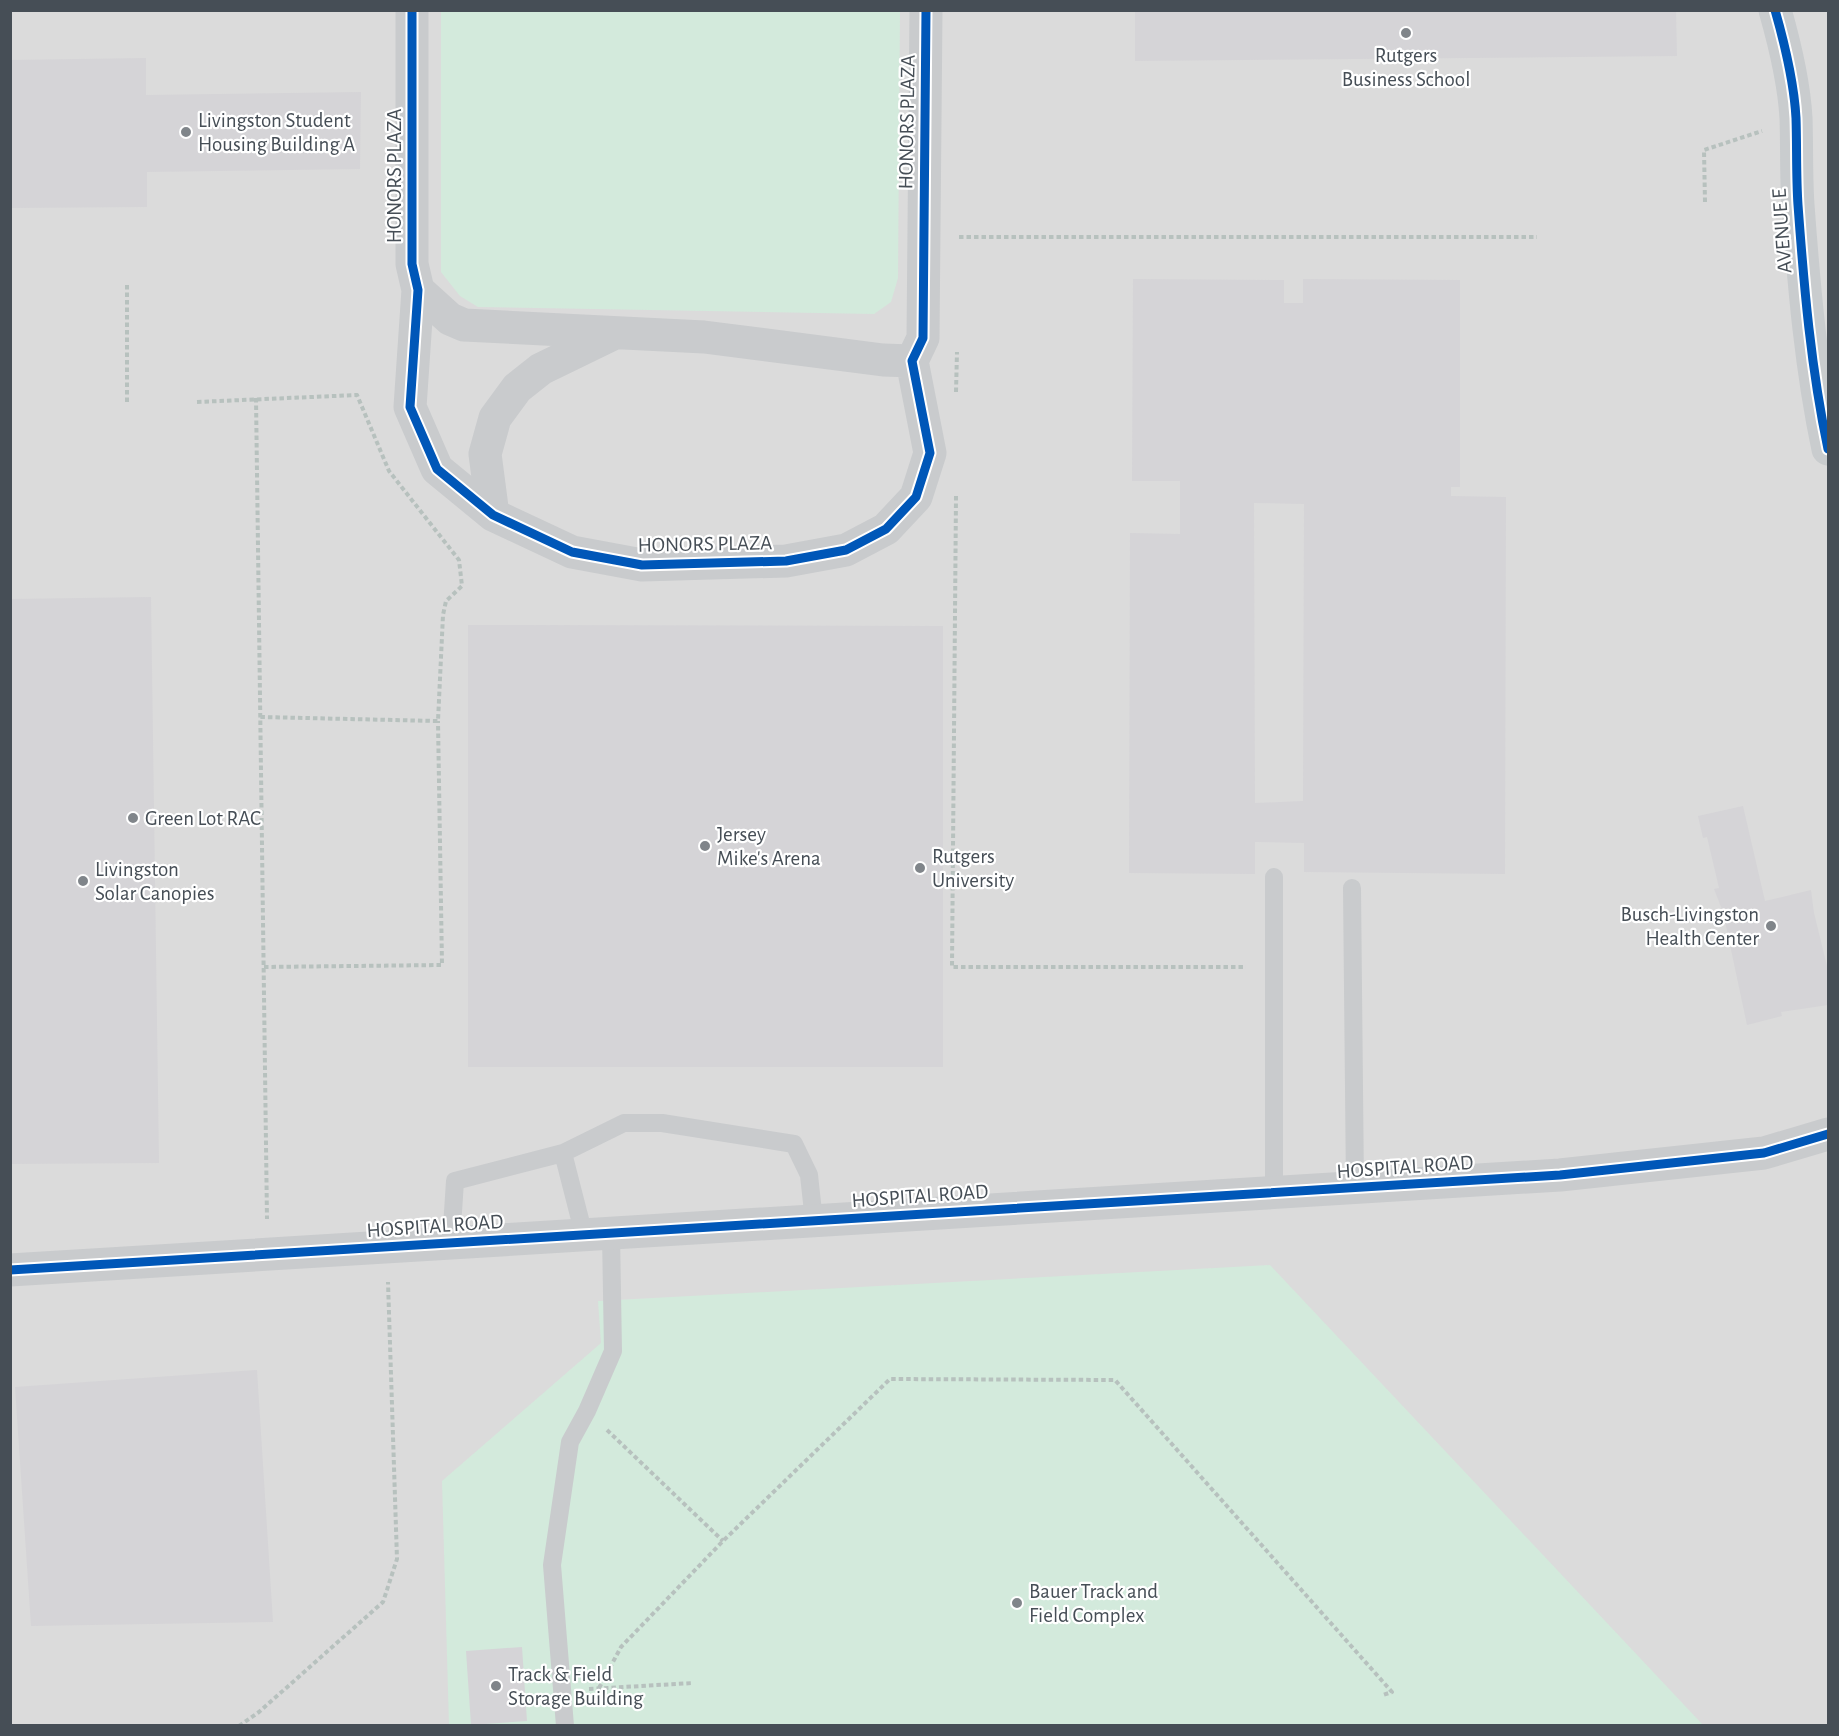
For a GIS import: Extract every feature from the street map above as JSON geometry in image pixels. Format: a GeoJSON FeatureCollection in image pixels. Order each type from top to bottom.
{"type":"FeatureCollection","features":[{"type":"Feature","properties":{"kind":"street","name":"HONORS PLAZA"},"geometry":{"type":"LineString","coordinates":[[412,10],[412,264],[418,290],[410,407],[437,469],[493,515],[572,552],[642,566],[786,561],[846,550],[886,529],[916,497],[930,453],[912,361],[922,338],[926,10]]}},
{"type":"Feature","properties":{"kind":"street","name":"AVENUE E"},"geometry":{"type":"LineString","coordinates":[[1775,10],[1785,48],[1796,116],[1797,191],[1804,290],[1819,404],[1828,449]]}},
{"type":"Feature","properties":{"kind":"street"},"geometry":{"type":"LineString","coordinates":[[418,290],[450,319],[464,325],[704,337],[883,360],[912,361]]}},
{"type":"Feature","properties":{"kind":"street"},"geometry":{"type":"LineString","coordinates":[[493,515],[485,454],[495,418],[517,388],[542,369],[616,332]]}},
{"type":"Feature","properties":{"kind":"street","name":"HOSPITAL ROAD"},"geometry":{"type":"LineString","coordinates":[[10,1270],[1560,1175],[1764,1153],[1828,1134]]}},
{"type":"Feature","properties":{"kind":"lane"},"geometry":{"type":"LineString","coordinates":[[1274,877],[1274,1193]]}},
{"type":"Feature","properties":{"kind":"lane"},"geometry":{"type":"LineString","coordinates":[[1352,888],[1355,1188]]}},
{"type":"Feature","properties":{"kind":"lane"},"geometry":{"type":"LineString","coordinates":[[451,1243],[455,1180],[563,1153],[624,1123],[662,1123],[794,1144],[809,1175],[813,1221]]}},
{"type":"Feature","properties":{"kind":"lane"},"geometry":{"type":"LineString","coordinates":[[563,1153],[597,1234],[613,1351],[587,1411],[570,1442],[552,1565],[565,1725]]}},
{"type":"Feature","properties":{"kind":"path"},"geometry":{"type":"LineString","coordinates":[[1705,202],[1704,150],[1763,131]]}},
{"type":"Feature","properties":{"kind":"path"},"geometry":{"type":"LineString","coordinates":[[957,237],[1537,237]]}},
{"type":"Feature","properties":{"kind":"path"},"geometry":{"type":"LineString","coordinates":[[127,283],[127,402]]}},
{"type":"Feature","properties":{"kind":"path"},"geometry":{"type":"LineString","coordinates":[[956,404],[957,344]]}},
{"type":"Feature","properties":{"kind":"path"},"geometry":{"type":"LineString","coordinates":[[197,402],[357,394],[389,471],[459,560],[462,586],[446,601],[443,615],[438,722],[442,965],[264,967]]}},
{"type":"Feature","properties":{"kind":"path"},"geometry":{"type":"LineString","coordinates":[[256,398],[267,1228]]}},
{"type":"Feature","properties":{"kind":"path"},"geometry":{"type":"LineString","coordinates":[[956,488],[952,967],[1246,967]]}},
{"type":"Feature","properties":{"kind":"path"},"geometry":{"type":"LineString","coordinates":[[260,717],[438,722]]}},
{"type":"Feature","properties":{"kind":"path"},"geometry":{"type":"LineString","coordinates":[[239,1725],[259,1712],[382,1602],[397,1559],[388,1282]]}},
{"type":"Feature","properties":{"kind":"path"},"geometry":{"type":"LineString","coordinates":[[600,1688],[621,1647],[723,1541],[890,1379],[1115,1380],[1392,1692],[1383,1695]]}},
{"type":"Feature","properties":{"kind":"path"},"geometry":{"type":"LineString","coordinates":[[587,1411],[723,1541]]}},
{"type":"Feature","properties":{"kind":"path"},"geometry":{"type":"LineString","coordinates":[[562,1690],[693,1683]]}},
{"type":"Feature","properties":{"kind":"shaded area","name":"Rutgers University"},"geometry":{"type":"Polygon","coordinates":[[[11,11],[1828,11],[1828,1725],[11,1726],[11,11]]]}},
{"type":"Feature","properties":{"kind":"green space"},"geometry":{"type":"Polygon","coordinates":[[[441,11],[900,11],[898,278],[891,302],[874,314],[478,307],[460,296],[441,272],[441,11]]]}},
{"type":"Feature","properties":{"kind":"green space","name":"Bauer Track and Field Complex"},"geometry":{"type":"Polygon","coordinates":[[[1270,1265],[1703,1725],[449,1725],[442,1481],[601,1343],[598,1301],[1270,1265]]]}},
{"type":"Feature","properties":{"kind":"building","name":"Rutgers Business School"},"geometry":{"type":"Polygon","coordinates":[[[1135,10],[1676,10],[1677,56],[1135,61],[1135,10]]]}},
{"type":"Feature","properties":{"kind":"building","name":"Livingston Student Housing Building A"},"geometry":{"type":"Polygon","coordinates":[[[146,58],[146,95],[361,92],[360,169],[147,172],[147,207],[10,208],[10,60],[146,58]]]}},
{"type":"Feature","properties":{"kind":"building"},"geometry":{"type":"Polygon","coordinates":[[[1133,279],[1284,280],[1284,303],[1303,303],[1303,279],[1460,280],[1460,487],[1451,487],[1451,496],[1506,497],[1505,874],[1304,872],[1304,843],[1255,842],[1255,874],[1129,873],[1130,533],[1180,534],[1180,481],[1132,481],[1133,279]],[[1254,503],[1255,803],[1303,801],[1304,504],[1254,503]]]}},
{"type":"Feature","properties":{"kind":"building","name":"Livingston Solar Canopies"},"geometry":{"type":"Polygon","coordinates":[[[151,597],[159,1163],[10,1164],[10,599],[151,597]]]}},
{"type":"Feature","properties":{"kind":"building","name":"Jersey Mike's Arena"},"geometry":{"type":"Polygon","coordinates":[[[468,625],[943,626],[943,1067],[468,1067],[468,625]]]}},
{"type":"Feature","properties":{"kind":"building","name":"Busch-Livingston Health Center"},"geometry":{"type":"Polygon","coordinates":[[[1743,806],[1765,901],[1811,890],[1814,913],[1828,970],[1828,1005],[1781,1012],[1782,1016],[1747,1025],[1723,912],[1714,889],[1719,888],[1707,837],[1703,838],[1698,816],[1743,806]]]}},
{"type":"Feature","properties":{"kind":"building"},"geometry":{"type":"Polygon","coordinates":[[[257,1370],[273,1622],[31,1626],[15,1387],[257,1370]]]}},
{"type":"Feature","properties":{"kind":"building","name":"Track & Field Storage Building"},"geometry":{"type":"Polygon","coordinates":[[[522,1647],[527,1721],[471,1725],[466,1651],[522,1647]]]}},
{"type":"Feature","properties":{"kind":"cycle path"},"geometry":{"type":"LineString","coordinates":[[412,10],[412,264],[418,290],[410,407],[437,469],[493,515],[572,552],[642,565],[786,561],[846,550],[886,529],[916,497],[930,453],[912,361],[923,338],[926,10]]}},
{"type":"Feature","properties":{"kind":"cycle path"},"geometry":{"type":"LineString","coordinates":[[1775,10],[1795,104],[1797,194],[1806,297],[1817,389],[1828,449]]}},
{"type":"Feature","properties":{"kind":"cycle path"},"geometry":{"type":"LineString","coordinates":[[10,1270],[1560,1175],[1764,1153],[1828,1134]]}},
{"type":"Feature","properties":{"kind":"place","name":"Rutgers Business School"},"geometry":{"type":"Point","coordinates":[1406,33]}},
{"type":"Feature","properties":{"kind":"place","name":"Livingston Student Housing Building A"},"geometry":{"type":"Point","coordinates":[186,132]}},
{"type":"Feature","properties":{"kind":"place","name":"Green Lot RAC"},"geometry":{"type":"Point","coordinates":[133,818]}},
{"type":"Feature","properties":{"kind":"place","name":"Jersey Mike's Arena"},"geometry":{"type":"Point","coordinates":[705,846]}},
{"type":"Feature","properties":{"kind":"place","name":"Rutgers University"},"geometry":{"type":"Point","coordinates":[920,868]}},
{"type":"Feature","properties":{"kind":"place","name":"Livingston Solar Canopies"},"geometry":{"type":"Point","coordinates":[83,881]}},
{"type":"Feature","properties":{"kind":"place","name":"Busch-Livingston Health Center"},"geometry":{"type":"Point","coordinates":[1771,926]}},
{"type":"Feature","properties":{"kind":"place","name":"Bauer Track and Field Complex"},"geometry":{"type":"Point","coordinates":[1017,1603]}},
{"type":"Feature","properties":{"kind":"place","name":"Track & Field Storage Building"},"geometry":{"type":"Point","coordinates":[496,1686]}}]}
